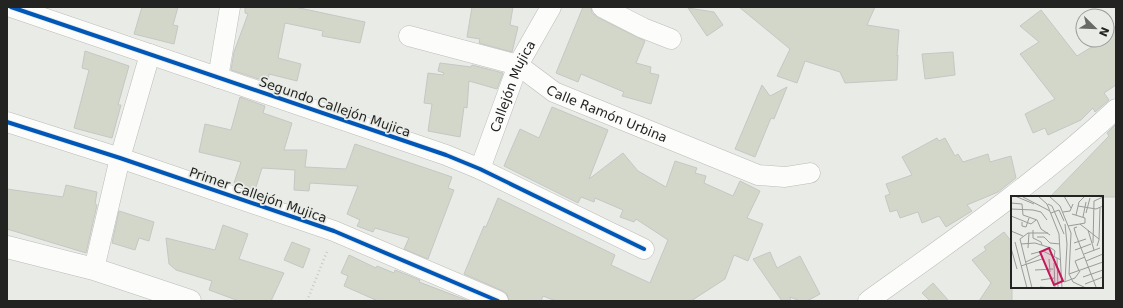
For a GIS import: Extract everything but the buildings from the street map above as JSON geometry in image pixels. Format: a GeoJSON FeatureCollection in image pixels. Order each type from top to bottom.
{"type":"FeatureCollection","features":[{"type":"Feature","properties":{"kind":"street","name":"Segundo Callejón Mujica"},"geometry":{"type":"LineString","coordinates":[[11,7],[446,155],[480,169],[644,249]]}},
{"type":"Feature","properties":{"kind":"street"},"geometry":{"type":"LineString","coordinates":[[218,78],[230,7]]}},
{"type":"Feature","properties":{"kind":"street","name":"Callejón Mujica"},"geometry":{"type":"LineString","coordinates":[[480,169],[518,65],[551,7]]}},
{"type":"Feature","properties":{"kind":"street"},"geometry":{"type":"LineString","coordinates":[[602,7],[643,28],[671,39]]}},
{"type":"Feature","properties":{"kind":"street","name":"Calle Ramón Urbina"},"geometry":{"type":"LineString","coordinates":[[409,36],[518,65],[554,92],[758,176],[785,177],[810,173]]}},
{"type":"Feature","properties":{"kind":"street"},"geometry":{"type":"LineString","coordinates":[[94,269],[120,158],[150,54]]}},
{"type":"Feature","properties":{"kind":"street"},"geometry":{"type":"LineString","coordinates":[[868,301],[1071,150],[1116,109]]}},
{"type":"Feature","properties":{"kind":"street","name":"Primer Callejón Mujica"},"geometry":{"type":"LineString","coordinates":[[7,122],[120,158],[334,232],[498,301]]}},
{"type":"Feature","properties":{"kind":"street"},"geometry":{"type":"LineString","coordinates":[[7,247],[94,269],[190,301]]}},
{"type":"Feature","properties":{"kind":"path"},"geometry":{"type":"LineString","coordinates":[[307,301],[334,232]]}},
{"type":"Feature","properties":{"kind":"cycle path"},"geometry":{"type":"LineString","coordinates":[[11,7],[446,155],[480,169],[644,249]]}},
{"type":"Feature","properties":{"kind":"cycle path"},"geometry":{"type":"LineString","coordinates":[[7,122],[120,158],[334,231],[498,301]]}}]}
